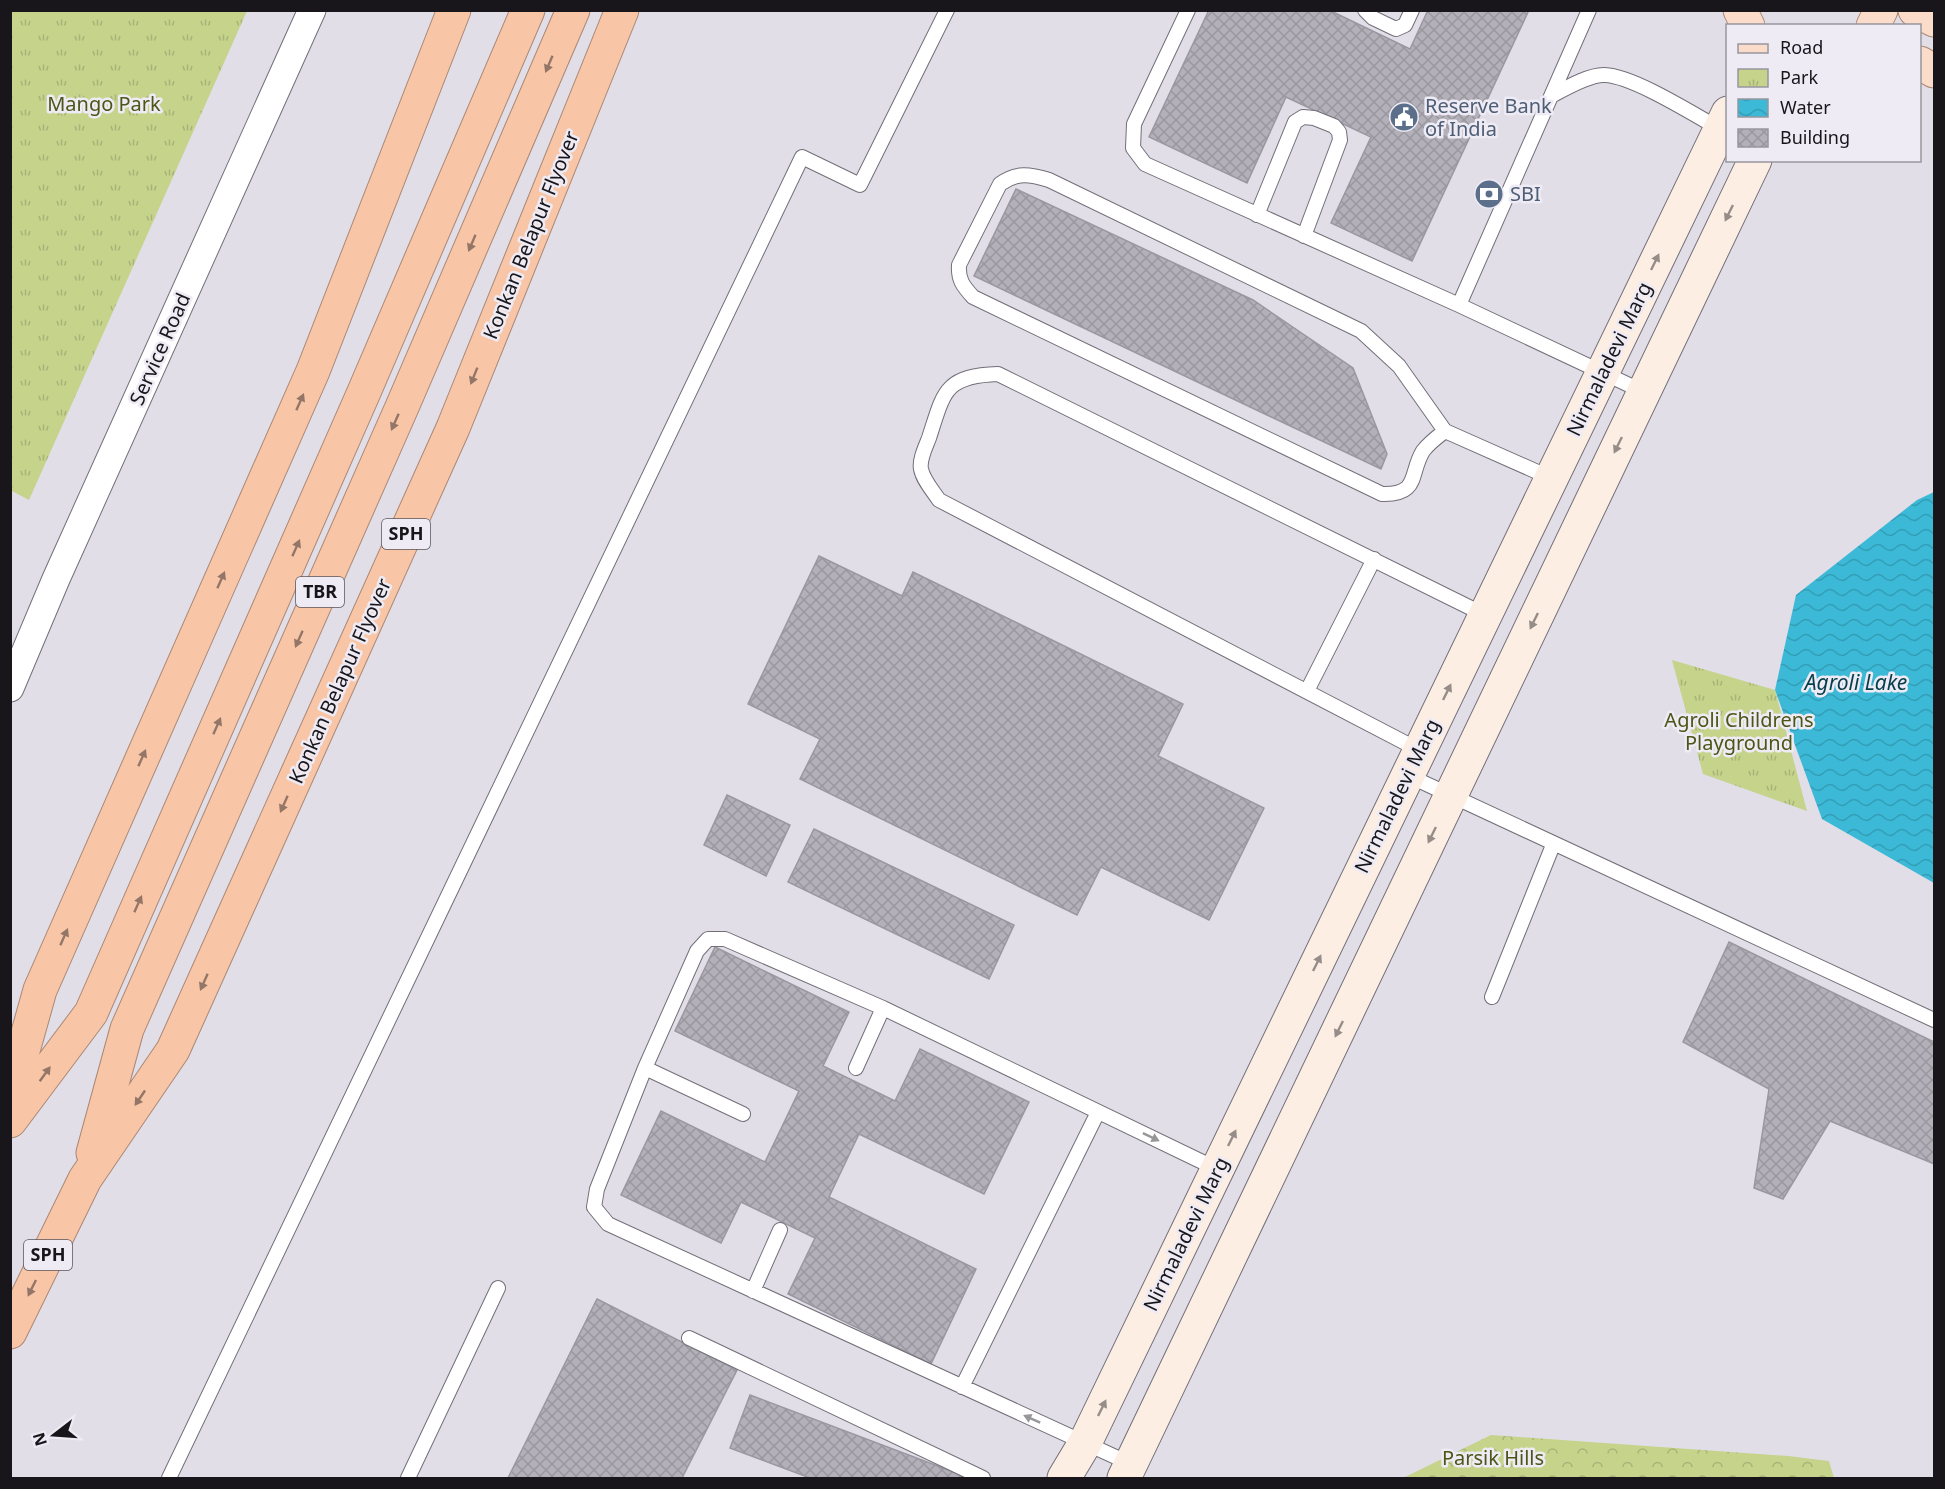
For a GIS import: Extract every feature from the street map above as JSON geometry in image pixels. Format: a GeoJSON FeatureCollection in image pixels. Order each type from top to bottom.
{"type":"FeatureCollection","features":[{"type":"Feature","properties":{"kind":"highway"},"geometry":{"type":"LineString","coordinates":[[10,1097],[40,990],[313,371],[454,10]]}},
{"type":"Feature","properties":{"kind":"highway","name":"TBR"},"geometry":{"type":"LineString","coordinates":[[10,1121],[91,1013],[347,432],[528,10]]}},
{"type":"Feature","properties":{"kind":"highway","name":"TBR"},"geometry":{"type":"LineString","coordinates":[[85,1179],[127,1029],[402,407],[573,10]]}},
{"type":"Feature","properties":{"kind":"highway","name":"Konkan Belapur Flyover"},"geometry":{"type":"LineString","coordinates":[[85,1179],[173,1050],[453,428],[622,10]]}},
{"type":"Feature","properties":{"kind":"highway","name":"SPH"},"geometry":{"type":"LineString","coordinates":[[10,1332],[85,1179]]}},
{"type":"Feature","properties":{"kind":"main road"},"geometry":{"type":"LineString","coordinates":[[1740,10],[1747,24]]}},
{"type":"Feature","properties":{"kind":"main road"},"geometry":{"type":"LineString","coordinates":[[1874,24],[1881,10]]}},
{"type":"Feature","properties":{"kind":"main road"},"geometry":{"type":"LineString","coordinates":[[1915,10],[1935,20]]}},
{"type":"Feature","properties":{"kind":"main road"},"geometry":{"type":"LineString","coordinates":[[1921,64],[1935,71]]}},
{"type":"Feature","properties":{"kind":"main road","name":"Nirmaladevi Marg"},"geometry":{"type":"LineString","coordinates":[[1064,1479],[1085,1443],[1724,121]]}},
{"type":"Feature","properties":{"kind":"main road"},"geometry":{"type":"LineString","coordinates":[[1127,1471],[1754,162]]}},
{"type":"Feature","properties":{"kind":"street","name":"Service Road"},"geometry":{"type":"LineString","coordinates":[[10,688],[56,579],[312,10]]}},
{"type":"Feature","properties":{"kind":"lane"},"geometry":{"type":"LineString","coordinates":[[169,1479],[802,157],[860,185],[948,10]]}},
{"type":"Feature","properties":{"kind":"lane"},"geometry":{"type":"LineString","coordinates":[[1188,10],[1134,124],[1133,148],[1145,164],[1459,305],[1644,392]]}},
{"type":"Feature","properties":{"kind":"lane"},"geometry":{"type":"LineString","coordinates":[[1365,10],[1373,18],[1396,28],[1405,25],[1412,10]]}},
{"type":"Feature","properties":{"kind":"lane"},"geometry":{"type":"LineString","coordinates":[[1459,305],[1589,10]]}},
{"type":"Feature","properties":{"kind":"lane"},"geometry":{"type":"LineString","coordinates":[[1553,95],[1581,81],[1604,74],[1636,84],[1724,121]]}},
{"type":"Feature","properties":{"kind":"lane"},"geometry":{"type":"LineString","coordinates":[[1257,215],[1295,122],[1303,117],[1314,118],[1334,126],[1339,132],[1340,140],[1304,236]]}},
{"type":"Feature","properties":{"kind":"lane"},"geometry":{"type":"LineString","coordinates":[[1444,431],[1423,452],[1409,486],[1398,494],[1383,494],[973,297],[958,276],[959,265],[1000,184],[1010,177],[1022,174],[1037,176],[1361,331],[1400,366],[1444,431],[1551,478]]}},
{"type":"Feature","properties":{"kind":"lane"},"geometry":{"type":"LineString","coordinates":[[1485,615],[998,374],[960,379],[943,396],[920,467],[924,479],[939,500],[1307,692],[1413,763],[1450,797],[1935,1020]]}},
{"type":"Feature","properties":{"kind":"lane"},"geometry":{"type":"LineString","coordinates":[[1307,692],[1374,559]]}},
{"type":"Feature","properties":{"kind":"lane"},"geometry":{"type":"LineString","coordinates":[[1492,997],[1553,844]]}},
{"type":"Feature","properties":{"kind":"lane"},"geometry":{"type":"LineString","coordinates":[[1127,1471],[1085,1443],[608,1224],[594,1207],[597,1189],[645,1068],[697,951],[708,939],[725,939],[883,1008],[1217,1169]]}},
{"type":"Feature","properties":{"kind":"lane"},"geometry":{"type":"LineString","coordinates":[[856,1068],[883,1008]]}},
{"type":"Feature","properties":{"kind":"lane"},"geometry":{"type":"LineString","coordinates":[[645,1068],[743,1114]]}},
{"type":"Feature","properties":{"kind":"lane"},"geometry":{"type":"LineString","coordinates":[[962,1387],[1098,1112]]}},
{"type":"Feature","properties":{"kind":"lane"},"geometry":{"type":"LineString","coordinates":[[753,1291],[780,1230]]}},
{"type":"Feature","properties":{"kind":"lane"},"geometry":{"type":"LineString","coordinates":[[408,1479],[498,1288]]}},
{"type":"Feature","properties":{"kind":"lane"},"geometry":{"type":"LineString","coordinates":[[689,1338],[983,1479]]}},
{"type":"Feature","properties":{"kind":"green space","name":"Mango Park"},"geometry":{"type":"Polygon","coordinates":[[[10,11],[247,11],[29,500],[10,490],[10,11]]]}},
{"type":"Feature","properties":{"kind":"green space","name":"Agroli Childrens Playground"},"geometry":{"type":"Polygon","coordinates":[[[1672,660],[1775,690],[1807,811],[1703,774],[1672,660]]]}},
{"type":"Feature","properties":{"kind":"green space","name":"Parsik Hills"},"geometry":{"type":"Polygon","coordinates":[[[1491,1435],[1788,1456],[1829,1461],[1834,1478],[1403,1478],[1491,1435]]]}},
{"type":"Feature","properties":{"kind":"water","name":"Agroli Lake"},"geometry":{"type":"Polygon","coordinates":[[[1934,492],[1934,883],[1822,819],[1775,690],[1796,595],[1917,500],[1934,492]]]}},
{"type":"Feature","properties":{"kind":"building","name":"Reserve Bank of India"},"geometry":{"type":"Polygon","coordinates":[[[1209,10],[1329,10],[1410,49],[1428,10],[1529,10],[1412,261],[1331,223],[1371,137],[1286,97],[1247,183],[1149,137],[1209,10]]]}},
{"type":"Feature","properties":{"kind":"building"},"geometry":{"type":"Polygon","coordinates":[[[1016,189],[1253,300],[1353,368],[1387,454],[1381,469],[974,276],[1016,189]]]}},
{"type":"Feature","properties":{"kind":"building"},"geometry":{"type":"Polygon","coordinates":[[[819,556],[902,596],[913,572],[1183,704],[1158,756],[1264,808],[1209,920],[1101,867],[1077,915],[800,779],[820,739],[748,704],[819,556]]]}},
{"type":"Feature","properties":{"kind":"building"},"geometry":{"type":"Polygon","coordinates":[[[727,795],[790,825],[766,876],[704,845],[727,795]]]}},
{"type":"Feature","properties":{"kind":"building"},"geometry":{"type":"Polygon","coordinates":[[[814,829],[1014,925],[989,979],[788,882],[814,829]]]}},
{"type":"Feature","properties":{"kind":"building"},"geometry":{"type":"Polygon","coordinates":[[[1729,942],[1934,1042],[1934,1164],[1830,1121],[1783,1199],[1754,1188],[1769,1089],[1683,1042],[1729,942]]]}},
{"type":"Feature","properties":{"kind":"building"},"geometry":{"type":"Polygon","coordinates":[[[715,947],[849,1012],[823,1066],[895,1101],[920,1049],[1029,1102],[984,1194],[859,1134],[829,1197],[976,1269],[931,1364],[788,1294],[815,1238],[741,1202],[721,1243],[621,1195],[661,1111],[765,1162],[799,1091],[675,1031],[715,947]]]}},
{"type":"Feature","properties":{"kind":"building"},"geometry":{"type":"Polygon","coordinates":[[[597,1299],[737,1370],[682,1478],[508,1478],[597,1299]]]}},
{"type":"Feature","properties":{"kind":"building"},"geometry":{"type":"Polygon","coordinates":[[[750,1395],[967,1477],[810,1478],[730,1448],[750,1395]]]}},
{"type":"Feature","properties":{"kind":"place","name":"Reserve Bank of India"},"geometry":{"type":"Point","coordinates":[1404,117]}},
{"type":"Feature","properties":{"kind":"place","name":"SBI"},"geometry":{"type":"Point","coordinates":[1489,194]}}]}
